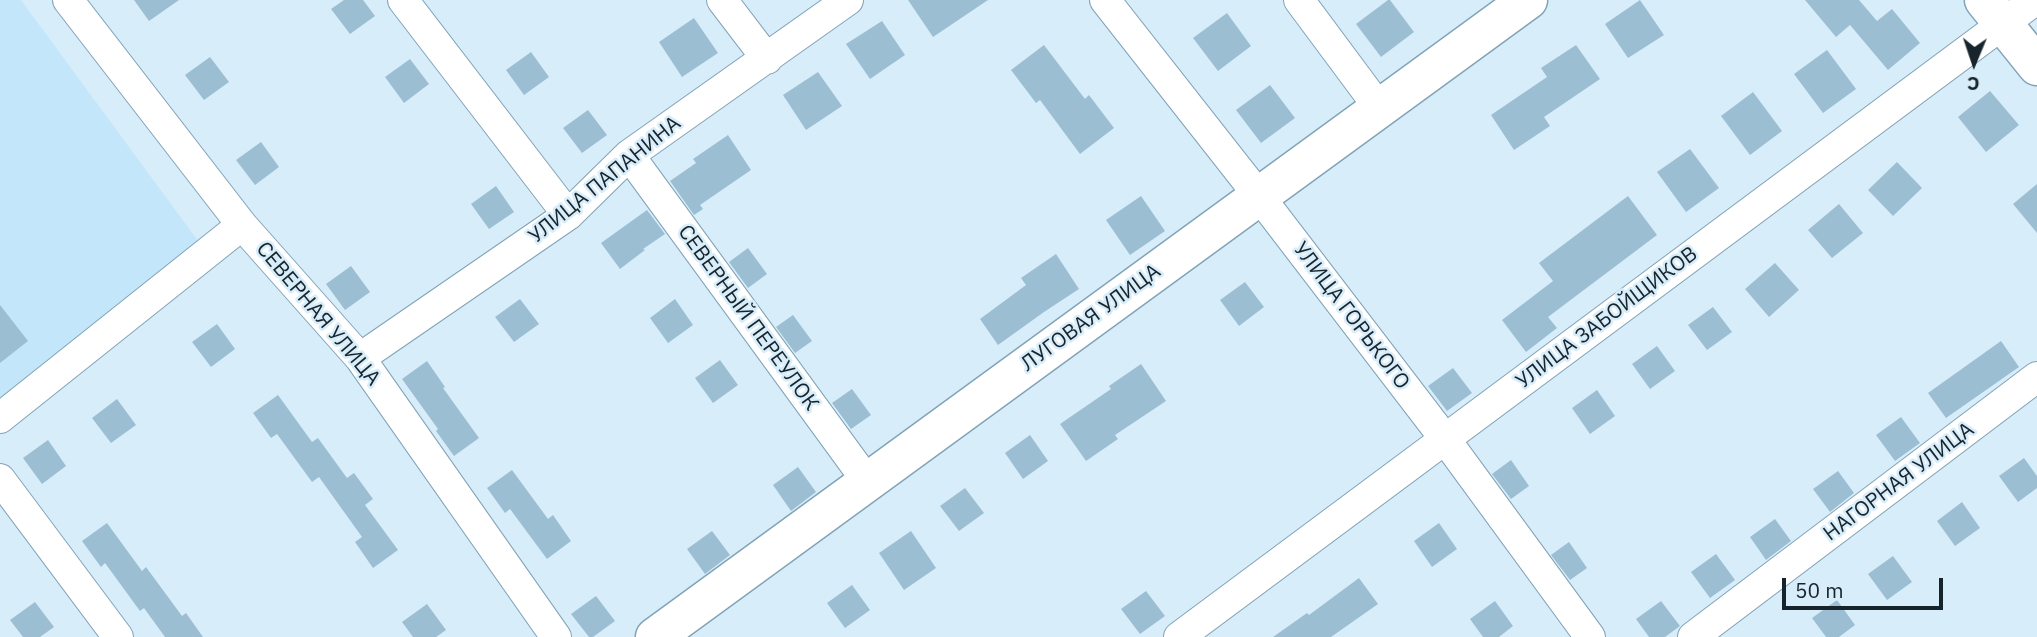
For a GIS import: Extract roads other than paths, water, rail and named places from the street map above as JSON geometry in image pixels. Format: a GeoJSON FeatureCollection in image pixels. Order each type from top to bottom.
{"type":"FeatureCollection","features":[{"type":"Feature","properties":{"kind":"main road","name":"ЛУГОВАЯ УЛИЦА"},"geometry":{"type":"LineString","coordinates":[[656,637],[1528,0]]}},
{"type":"Feature","properties":{"kind":"main road"},"geometry":{"type":"LineString","coordinates":[[1993,12],[2037,66]]}},
{"type":"Feature","properties":{"kind":"street","name":"СЕВЕРНАЯ УЛИЦА"},"geometry":{"type":"LineString","coordinates":[[68,0],[242,225],[360,358],[556,637]]}},
{"type":"Feature","properties":{"kind":"street"},"geometry":{"type":"LineString","coordinates":[[403,0],[568,215]]}},
{"type":"Feature","properties":{"kind":"street"},"geometry":{"type":"LineString","coordinates":[[722,0],[767,59]]}},
{"type":"Feature","properties":{"kind":"street","name":"УЛИЦА ПАПАНИНА"},"geometry":{"type":"LineString","coordinates":[[360,358],[568,215],[629,155],[848,0]]}},
{"type":"Feature","properties":{"kind":"street","name":"УЛИЦА ГОРЬКОГО"},"geometry":{"type":"LineString","coordinates":[[1105,0],[1445,439],[1590,637]]}},
{"type":"Feature","properties":{"kind":"street"},"geometry":{"type":"LineString","coordinates":[[1299,0],[1380,109]]}},
{"type":"Feature","properties":{"kind":"street","name":"УЛИЦА ЗАБОЙЩИКОВ"},"geometry":{"type":"LineString","coordinates":[[1179,637],[1445,439],[1993,12],[2035,0]]}},
{"type":"Feature","properties":{"kind":"street","name":"СЕВЕРНЫЙ ПЕРЕУЛОК"},"geometry":{"type":"LineString","coordinates":[[629,155],[867,481]]}},
{"type":"Feature","properties":{"kind":"street"},"geometry":{"type":"LineString","coordinates":[[0,418],[242,225]]}},
{"type":"Feature","properties":{"kind":"street","name":"НАГОРНАЯ УЛИЦА"},"geometry":{"type":"LineString","coordinates":[[1693,637],[2037,377]]}},
{"type":"Feature","properties":{"kind":"street"},"geometry":{"type":"LineString","coordinates":[[0,479],[118,637]]}}]}
